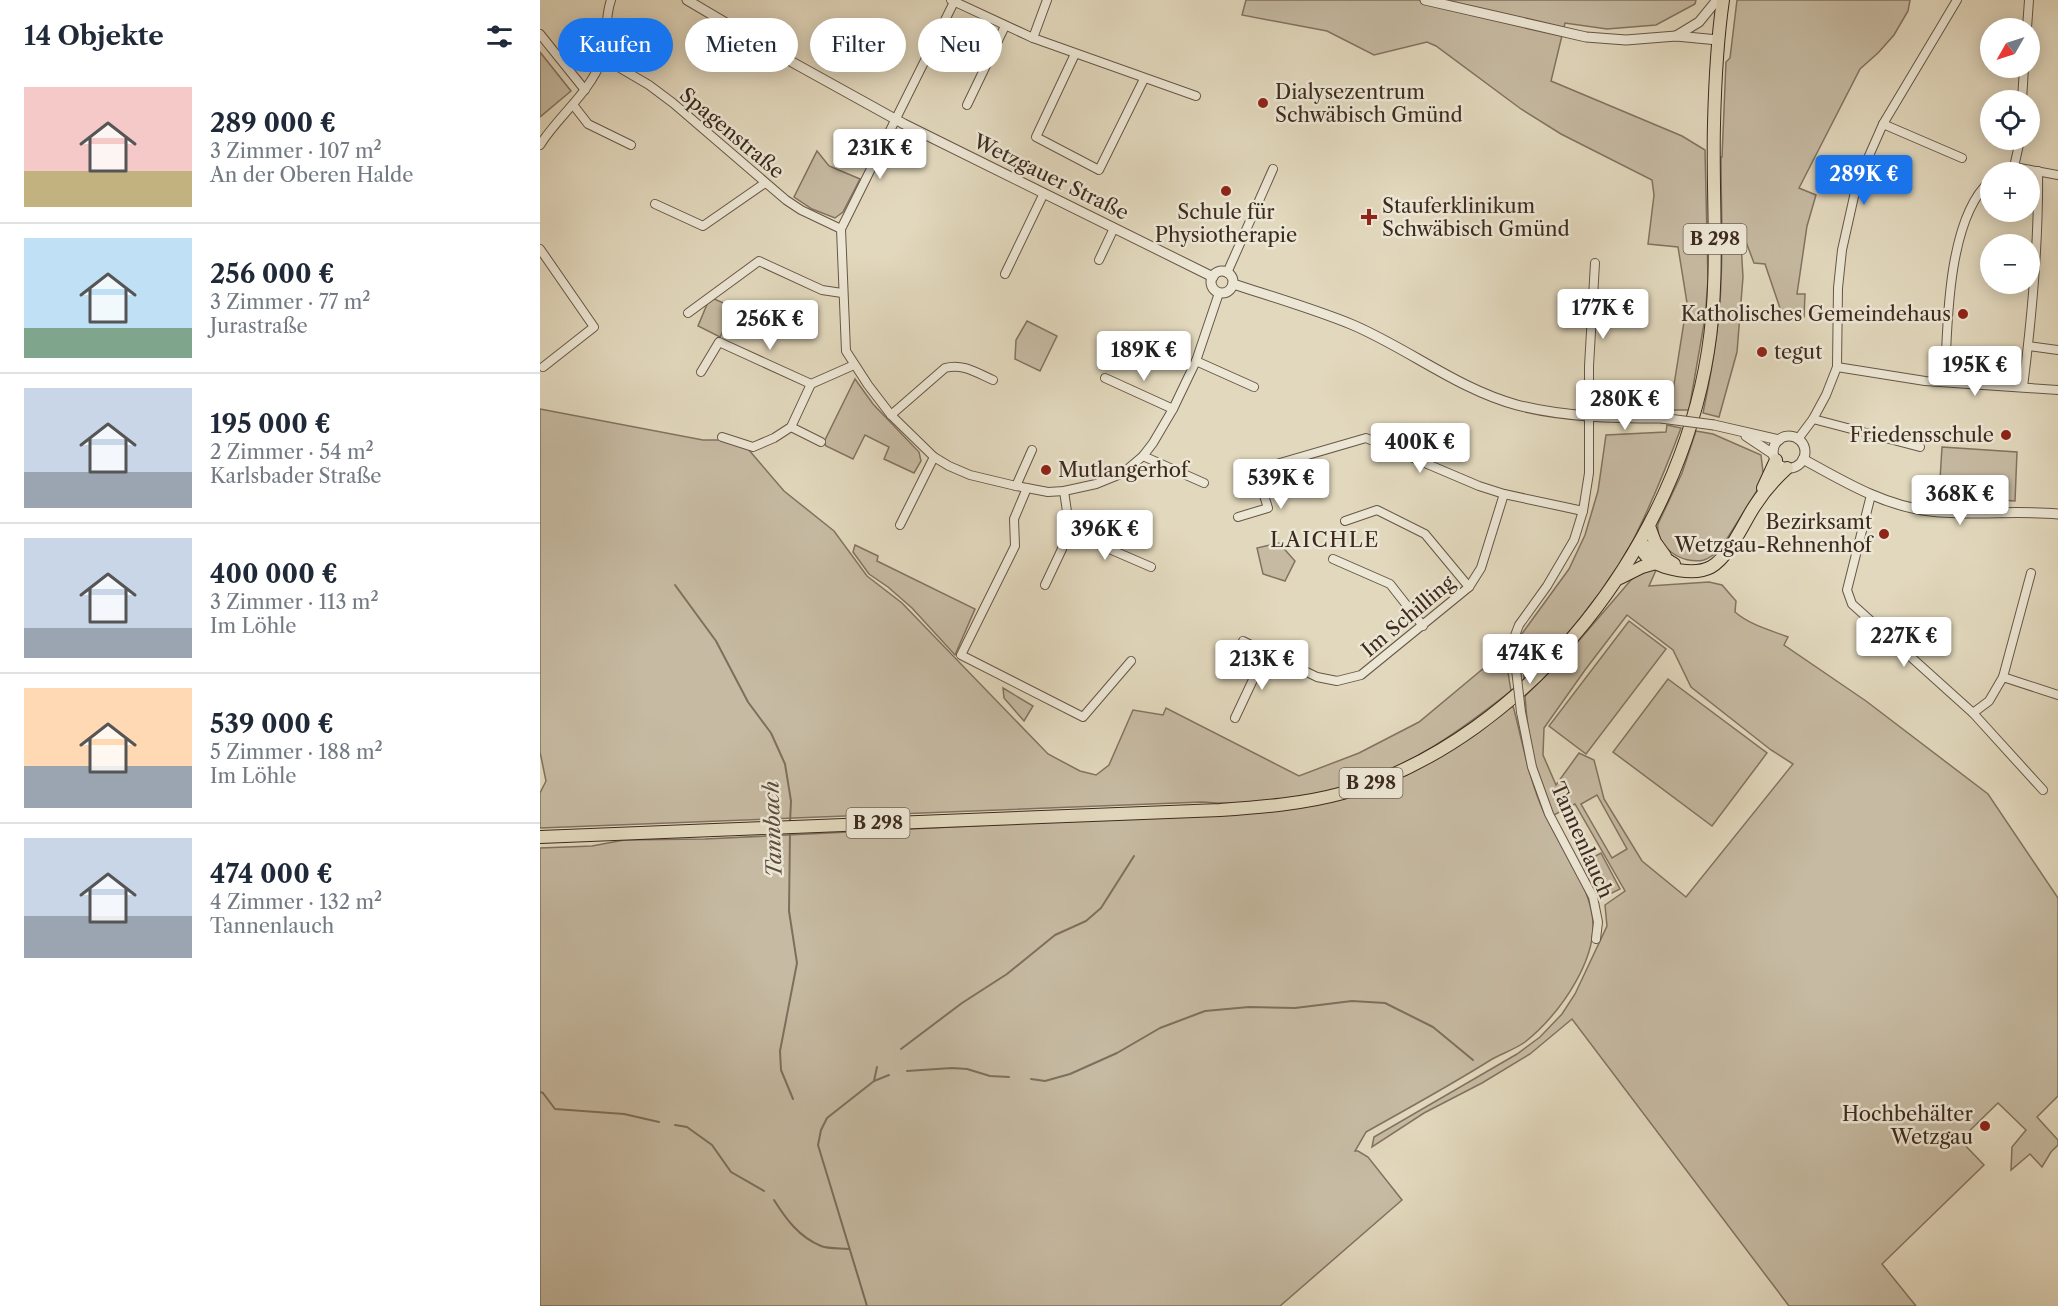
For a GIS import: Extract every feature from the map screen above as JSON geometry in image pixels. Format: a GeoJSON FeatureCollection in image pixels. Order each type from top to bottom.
{"type":"FeatureCollection","features":[{"type":"Feature","properties":{"kind":"main road","name":"B 298"},"geometry":{"type":"LineString","coordinates":[[540,837],[1262,807],[1313,800],[1363,786],[1410,766],[1482,721],[1524,686],[1573,637],[1617,580],[1649,526],[1686,441],[1701,388],[1708,351],[1715,270],[1714,126],[1718,40],[1723,0]]}},
{"type":"Feature","properties":{"kind":"main road"},"geometry":{"type":"LineString","coordinates":[[1755,505],[1775,457]]}},
{"type":"Feature","properties":{"kind":"main road"},"geometry":{"type":"LineString","coordinates":[[1640,543],[1641,550],[1656,564],[1689,571],[1709,568],[1719,561],[1755,505],[1787,468]]}},
{"type":"Feature","properties":{"kind":"main road"},"geometry":{"type":"LineString","coordinates":[[1649,526],[1659,549],[1671,562]]}},
{"type":"Feature","properties":{"kind":"main road"},"geometry":{"type":"LineString","coordinates":[[1640,543],[1689,571]]}},
{"type":"Feature","properties":{"kind":"main road"},"geometry":{"type":"LineString","coordinates":[[1617,580],[1629,572],[1656,564]]}},
{"type":"Feature","properties":{"kind":"street"},"geometry":{"type":"LineString","coordinates":[[606,18],[610,0]]}},
{"type":"Feature","properties":{"kind":"street","name":"Wetzgauer Straße"},"geometry":{"type":"LineString","coordinates":[[687,0],[897,120],[1213,277]]}},
{"type":"Feature","properties":{"kind":"street"},"geometry":{"type":"LineString","coordinates":[[1033,38],[1047,0]]}},
{"type":"Feature","properties":{"kind":"street"},"geometry":{"type":"LineString","coordinates":[[1425,0],[1586,37],[1626,40],[1676,36],[1718,40]]}},
{"type":"Feature","properties":{"kind":"street"},"geometry":{"type":"LineString","coordinates":[[1676,36],[1699,22],[1718,0]]}},
{"type":"Feature","properties":{"kind":"street"},"geometry":{"type":"LineString","coordinates":[[1798,439],[1826,395],[1837,367],[1838,288],[1842,250],[1857,183],[1883,124],[1957,0]]}},
{"type":"Feature","properties":{"kind":"street"},"geometry":{"type":"LineString","coordinates":[[2028,18],[2029,0]]}},
{"type":"Feature","properties":{"kind":"street"},"geometry":{"type":"LineString","coordinates":[[1196,96],[1033,38],[954,1],[841,230],[846,351],[891,415],[934,457],[970,475],[1048,492],[1064,491],[1096,484],[1123,473],[1143,456],[1173,409],[1196,362],[1219,293]]}},
{"type":"Feature","properties":{"kind":"street"},"geometry":{"type":"LineString","coordinates":[[967,105],[1005,26]]}},
{"type":"Feature","properties":{"kind":"street"},"geometry":{"type":"LineString","coordinates":[[540,34],[585,90]]}},
{"type":"Feature","properties":{"kind":"street"},"geometry":{"type":"LineString","coordinates":[[1075,54],[1036,137],[1099,170],[1144,79]]}},
{"type":"Feature","properties":{"kind":"street"},"geometry":{"type":"LineString","coordinates":[[540,145],[554,125],[574,106],[595,72]]}},
{"type":"Feature","properties":{"kind":"street","name":"Spagenstraße"},"geometry":{"type":"LineString","coordinates":[[627,72],[673,103],[765,183],[801,210],[841,230]]}},
{"type":"Feature","properties":{"kind":"street"},"geometry":{"type":"LineString","coordinates":[[574,106],[588,124],[631,146]]}},
{"type":"Feature","properties":{"kind":"street"},"geometry":{"type":"LineString","coordinates":[[1883,124],[1962,158]]}},
{"type":"Feature","properties":{"kind":"street"},"geometry":{"type":"LineString","coordinates":[[1227,273],[1273,169]]}},
{"type":"Feature","properties":{"kind":"street"},"geometry":{"type":"LineString","coordinates":[[2040,172],[2058,176]]}},
{"type":"Feature","properties":{"kind":"street"},"geometry":{"type":"LineString","coordinates":[[655,204],[703,226],[765,183]]}},
{"type":"Feature","properties":{"kind":"street"},"geometry":{"type":"LineString","coordinates":[[1945,382],[1948,300],[1954,263],[1966,222],[1980,192]]}},
{"type":"Feature","properties":{"kind":"street"},"geometry":{"type":"LineString","coordinates":[[1005,274],[1044,193]]}},
{"type":"Feature","properties":{"kind":"street"},"geometry":{"type":"LineString","coordinates":[[2023,387],[2039,222]]}},
{"type":"Feature","properties":{"kind":"street"},"geometry":{"type":"LineString","coordinates":[[1099,260],[1114,228]]}},
{"type":"Feature","properties":{"kind":"street"},"geometry":{"type":"LineString","coordinates":[[540,249],[594,327],[543,367]]}},
{"type":"Feature","properties":{"kind":"street"},"geometry":{"type":"LineString","coordinates":[[688,313],[759,261],[822,291],[842,293]]}},
{"type":"Feature","properties":{"kind":"street","name":"Tannenlauch"},"geometry":{"type":"LineString","coordinates":[[1595,263],[1588,366],[1589,473],[1583,511],[1574,540],[1547,586],[1519,625],[1514,638],[1521,712],[1532,767],[1549,814],[1593,897],[1598,922],[1596,939]]}},
{"type":"Feature","properties":{"kind":"street"},"geometry":{"type":"LineString","coordinates":[[1217,273],[1227,273],[1232,278],[1233,284],[1229,290],[1219,293],[1212,287],[1213,277],[1217,273]]}},
{"type":"Feature","properties":{"kind":"street"},"geometry":{"type":"LineString","coordinates":[[1233,284],[1353,326],[1492,396],[1517,405],[1589,416],[1661,418],[1714,425],[1779,440]]}},
{"type":"Feature","properties":{"kind":"street"},"geometry":{"type":"LineString","coordinates":[[701,372],[719,342],[811,384]]}},
{"type":"Feature","properties":{"kind":"street"},"geometry":{"type":"LineString","coordinates":[[2028,346],[2058,350]]}},
{"type":"Feature","properties":{"kind":"street"},"geometry":{"type":"LineString","coordinates":[[1196,362],[1254,387]]}},
{"type":"Feature","properties":{"kind":"street"},"geometry":{"type":"LineString","coordinates":[[722,437],[753,447],[774,438],[791,427],[811,384],[854,365]]}},
{"type":"Feature","properties":{"kind":"street"},"geometry":{"type":"LineString","coordinates":[[891,415],[945,368],[960,366],[993,380]]}},
{"type":"Feature","properties":{"kind":"street"},"geometry":{"type":"LineString","coordinates":[[1837,367],[1890,377],[2058,390]]}},
{"type":"Feature","properties":{"kind":"street"},"geometry":{"type":"LineString","coordinates":[[1105,378],[1173,409]]}},
{"type":"Feature","properties":{"kind":"street"},"geometry":{"type":"LineString","coordinates":[[1813,418],[1920,447]]}},
{"type":"Feature","properties":{"kind":"street"},"geometry":{"type":"LineString","coordinates":[[791,427],[821,442]]}},
{"type":"Feature","properties":{"kind":"street"},"geometry":{"type":"LineString","coordinates":[[1741,433],[1787,468],[1796,466],[1803,459],[1805,450],[1798,439],[1788,436],[1779,440],[1774,448],[1775,457]]}},
{"type":"Feature","properties":{"kind":"street"},"geometry":{"type":"LineString","coordinates":[[1239,517],[1268,508],[1256,470],[1366,438],[1504,494],[1583,511]]}},
{"type":"Feature","properties":{"kind":"street"},"geometry":{"type":"LineString","coordinates":[[1016,486],[1032,450]]}},
{"type":"Feature","properties":{"kind":"street"},"geometry":{"type":"LineString","coordinates":[[1143,456],[1204,483]]}},
{"type":"Feature","properties":{"kind":"street"},"geometry":{"type":"LineString","coordinates":[[900,525],[934,457]]}},
{"type":"Feature","properties":{"kind":"street"},"geometry":{"type":"LineString","coordinates":[[1803,459],[1871,495],[1899,505],[1929,511],[2058,514]]}},
{"type":"Feature","properties":{"kind":"street"},"geometry":{"type":"LineString","coordinates":[[1027,488],[1014,519],[1015,546],[961,655],[1083,717],[1131,661]]}},
{"type":"Feature","properties":{"kind":"street"},"geometry":{"type":"LineString","coordinates":[[1045,585],[1070,532],[1064,491]]}},
{"type":"Feature","properties":{"kind":"street","name":"Im Schilling"},"geometry":{"type":"LineString","coordinates":[[1243,641],[1317,677],[1337,681],[1361,675],[1468,587],[1481,568],[1504,494]]}},
{"type":"Feature","properties":{"kind":"street"},"geometry":{"type":"LineString","coordinates":[[1871,495],[1847,591],[1852,604],[1973,713],[2043,790]]}},
{"type":"Feature","properties":{"kind":"street"},"geometry":{"type":"LineString","coordinates":[[1345,521],[1377,510],[1425,534],[1468,587]]}},
{"type":"Feature","properties":{"kind":"street"},"geometry":{"type":"LineString","coordinates":[[1070,532],[1151,567]]}},
{"type":"Feature","properties":{"kind":"street"},"geometry":{"type":"LineString","coordinates":[[1333,559],[1390,584],[1423,626]]}},
{"type":"Feature","properties":{"kind":"street"},"geometry":{"type":"LineString","coordinates":[[1973,713],[1989,701],[2003,677],[2031,573]]}},
{"type":"Feature","properties":{"kind":"street"},"geometry":{"type":"LineString","coordinates":[[1235,718],[1266,652]]}},
{"type":"Feature","properties":{"kind":"street"},"geometry":{"type":"LineString","coordinates":[[2003,677],[2058,694]]}},
{"type":"Feature","properties":{"kind":"shaded area"},"geometry":{"type":"Polygon","coordinates":[[[1246,0],[1696,0],[1695,4],[1656,25],[1607,29],[1565,23],[1551,81],[1682,136],[1705,150],[1708,280],[1705,318],[1689,410],[1670,410],[1687,303],[1678,247],[1648,244],[1654,195],[1652,180],[1561,134],[1521,109],[1436,46],[1427,42],[1374,55],[1327,31],[1242,15],[1246,0]]]}},
{"type":"Feature","properties":{"kind":"shaded area"},"geometry":{"type":"Polygon","coordinates":[[[1737,0],[1910,0],[1908,11],[1894,35],[1860,69],[1799,188],[1816,195],[1807,226],[1797,294],[1805,294],[1804,317],[1783,317],[1765,264],[1754,263],[1740,226],[1743,277],[1737,352],[1719,417],[1703,413],[1719,315],[1722,250],[1721,157],[1726,62],[1730,58],[1737,0]]]}},
{"type":"Feature","properties":{"kind":"shaded area"},"geometry":{"type":"Polygon","coordinates":[[[540,52],[571,91],[540,117],[540,52]]]}},
{"type":"Feature","properties":{"kind":"shaded area"},"geometry":{"type":"Polygon","coordinates":[[[817,151],[829,166],[860,179],[843,212],[835,218],[812,209],[794,197],[817,151]]]}},
{"type":"Feature","properties":{"kind":"shaded area"},"geometry":{"type":"Polygon","coordinates":[[[712,298],[735,308],[720,337],[698,326],[712,298]]]}},
{"type":"Feature","properties":{"kind":"shaded area"},"geometry":{"type":"Polygon","coordinates":[[[1027,321],[1057,336],[1040,371],[1015,359],[1016,340],[1027,321]]]}},
{"type":"Feature","properties":{"kind":"shaded area"},"geometry":{"type":"Polygon","coordinates":[[[855,379],[873,404],[919,452],[921,461],[914,473],[884,459],[889,447],[865,435],[853,459],[826,446],[824,442],[855,379]]]}},
{"type":"Feature","properties":{"kind":"shaded area"},"geometry":{"type":"Polygon","coordinates":[[[540,409],[703,440],[724,440],[748,449],[784,491],[834,531],[867,576],[902,603],[1048,754],[1080,771],[1096,775],[1109,765],[1133,710],[1163,715],[1166,708],[1299,776],[1359,753],[1419,722],[1497,657],[1506,660],[1511,691],[1446,738],[1381,774],[1331,790],[1280,800],[1253,803],[1202,802],[540,828],[540,793],[546,781],[540,752],[540,409]]]}},
{"type":"Feature","properties":{"kind":"shaded area"},"geometry":{"type":"Polygon","coordinates":[[[1667,425],[1681,428],[1630,546],[1608,582],[1582,617],[1524,679],[1521,635],[1569,569],[1585,535],[1598,491],[1606,435],[1666,432],[1667,425]]]}},
{"type":"Feature","properties":{"kind":"shaded area"},"geometry":{"type":"Polygon","coordinates":[[[1696,431],[1713,434],[1761,455],[1763,472],[1766,476],[1720,550],[1704,560],[1696,561],[1679,557],[1665,547],[1658,532],[1658,524],[1682,473],[1696,431]]]}},
{"type":"Feature","properties":{"kind":"shaded area"},"geometry":{"type":"Polygon","coordinates":[[[1942,447],[2017,452],[2015,501],[1939,496],[1942,447]]]}},
{"type":"Feature","properties":{"kind":"shaded area"},"geometry":{"type":"Polygon","coordinates":[[[1279,543],[1295,561],[1285,581],[1263,574],[1257,548],[1279,543]]]}},
{"type":"Feature","properties":{"kind":"shaded area"},"geometry":{"type":"Polygon","coordinates":[[[855,545],[878,556],[877,561],[975,609],[955,655],[912,608],[869,574],[853,552],[855,545]]]}},
{"type":"Feature","properties":{"kind":"shaded area"},"geometry":{"type":"Polygon","coordinates":[[[1657,568],[1649,586],[1709,582],[1722,585],[1736,601],[1735,612],[1741,617],[1788,637],[1784,645],[1866,701],[1988,794],[2058,898],[2058,1096],[2037,1117],[2058,1140],[2058,1145],[2042,1167],[2030,1154],[2011,1170],[2012,1147],[2026,1130],[1998,1103],[1960,1140],[1984,1165],[1882,1264],[1916,1306],[1789,1306],[1572,1019],[1530,1054],[1482,1083],[1424,1113],[1372,1147],[1374,1137],[1517,1054],[1540,1037],[1562,1014],[1575,994],[1607,926],[1605,905],[1625,891],[1575,804],[1552,816],[1533,757],[1525,696],[1570,651],[1631,580],[1640,573],[1657,568]],[[1627,615],[1544,728],[1543,755],[1556,785],[1579,753],[1594,760],[1604,799],[1642,861],[1686,897],[1793,764],[1771,750],[1691,687],[1673,650],[1627,615]],[[1597,795],[1581,804],[1612,858],[1627,849],[1597,795]]]}},
{"type":"Feature","properties":{"kind":"shaded area"},"geometry":{"type":"Polygon","coordinates":[[[1629,621],[1666,649],[1586,754],[1549,726],[1629,621]]]}},
{"type":"Feature","properties":{"kind":"shaded area"},"geometry":{"type":"Polygon","coordinates":[[[1668,679],[1767,753],[1712,826],[1613,752],[1668,679]]]}},
{"type":"Feature","properties":{"kind":"shaded area"},"geometry":{"type":"Polygon","coordinates":[[[1003,688],[1033,706],[1024,721],[1004,698],[1003,688]]]}},
{"type":"Feature","properties":{"kind":"shaded area"},"geometry":{"type":"Polygon","coordinates":[[[1513,706],[1535,791],[1575,868],[1591,909],[1593,927],[1591,945],[1584,964],[1564,1000],[1538,1031],[1525,1042],[1366,1132],[1355,1151],[1368,1157],[1402,1200],[1280,1306],[540,1306],[540,848],[592,846],[624,840],[705,839],[1218,814],[1319,804],[1351,797],[1407,775],[1470,738],[1513,706]]]}},
{"type":"Feature","properties":{"kind":"shaded area"},"geometry":{"type":"Polygon","coordinates":[[[1601,853],[1620,889],[1602,898],[1583,863],[1601,853]]]}},
{"type":"Feature","properties":{"kind":"waterway","name":"Tannbach"},"geometry":{"type":"LineString","coordinates":[[675,585],[716,641],[748,702],[771,733],[785,764],[791,801],[790,822]]}},
{"type":"Feature","properties":{"kind":"waterway","name":"Tannbach"},"geometry":{"type":"LineString","coordinates":[[790,831],[789,911],[797,963],[780,1051],[781,1070],[793,1099]]}},
{"type":"Feature","properties":{"kind":"waterway"},"geometry":{"type":"LineString","coordinates":[[901,1049],[962,1003],[1007,974],[1055,935],[1086,921],[1101,908],[1134,856]]}},
{"type":"Feature","properties":{"kind":"waterway"},"geometry":{"type":"LineString","coordinates":[[1031,1079],[1045,1081],[1070,1074],[1117,1053],[1160,1028],[1205,1011],[1249,1007],[1295,1008],[1352,1001],[1385,1003],[1433,1027],[1473,1060]]}},
{"type":"Feature","properties":{"kind":"waterway"},"geometry":{"type":"LineString","coordinates":[[874,1081],[877,1067]]}},
{"type":"Feature","properties":{"kind":"waterway"},"geometry":{"type":"LineString","coordinates":[[907,1071],[952,1068],[967,1069],[990,1076],[1009,1077]]}},
{"type":"Feature","properties":{"kind":"waterway","name":"Tannbach"},"geometry":{"type":"LineString","coordinates":[[867,1306],[818,1145],[821,1130],[827,1118],[874,1081],[889,1075]]}},
{"type":"Feature","properties":{"kind":"waterway"},"geometry":{"type":"LineString","coordinates":[[540,1092],[555,1109],[624,1114],[659,1122]]}},
{"type":"Feature","properties":{"kind":"waterway"},"geometry":{"type":"LineString","coordinates":[[675,1125],[687,1127],[712,1145],[731,1172],[764,1191]]}},
{"type":"Feature","properties":{"kind":"waterway"},"geometry":{"type":"LineString","coordinates":[[774,1200],[788,1221],[806,1238],[824,1247],[849,1249]]}},
{"type":"Feature","properties":{"kind":"place","name":"Dialysezentrum Schwäbisch Gmünd"},"geometry":{"type":"Point","coordinates":[1263,103]}},
{"type":"Feature","properties":{"kind":"place","name":"Schule für Physiotherapie"},"geometry":{"type":"Point","coordinates":[1226,191]}},
{"type":"Feature","properties":{"kind":"place","name":"Stauferklinikum Schwäbisch Gmünd"},"geometry":{"type":"Point","coordinates":[1369,217]}},
{"type":"Feature","properties":{"kind":"place","name":"Katholisches Gemeindehaus"},"geometry":{"type":"Point","coordinates":[1963,314]}},
{"type":"Feature","properties":{"kind":"place","name":"tegut"},"geometry":{"type":"Point","coordinates":[1762,352]}},
{"type":"Feature","properties":{"kind":"place","name":"Friedensschule"},"geometry":{"type":"Point","coordinates":[2006,435]}},
{"type":"Feature","properties":{"kind":"place","name":"Mutlangerhof"},"geometry":{"type":"Point","coordinates":[1046,470]}},
{"type":"Feature","properties":{"kind":"place","name":"Bezirksamt Wetzgau-Rehnenhof"},"geometry":{"type":"Point","coordinates":[1884,534]}},
{"type":"Feature","properties":{"kind":"place","name":"Hochbehälter Wetzgau"},"geometry":{"type":"Point","coordinates":[1985,1126]}},
{"type":"Feature","properties":{"kind":"district","name":"LAICHLE"},"geometry":{"type":"Point","coordinates":[1325,540]}}]}
